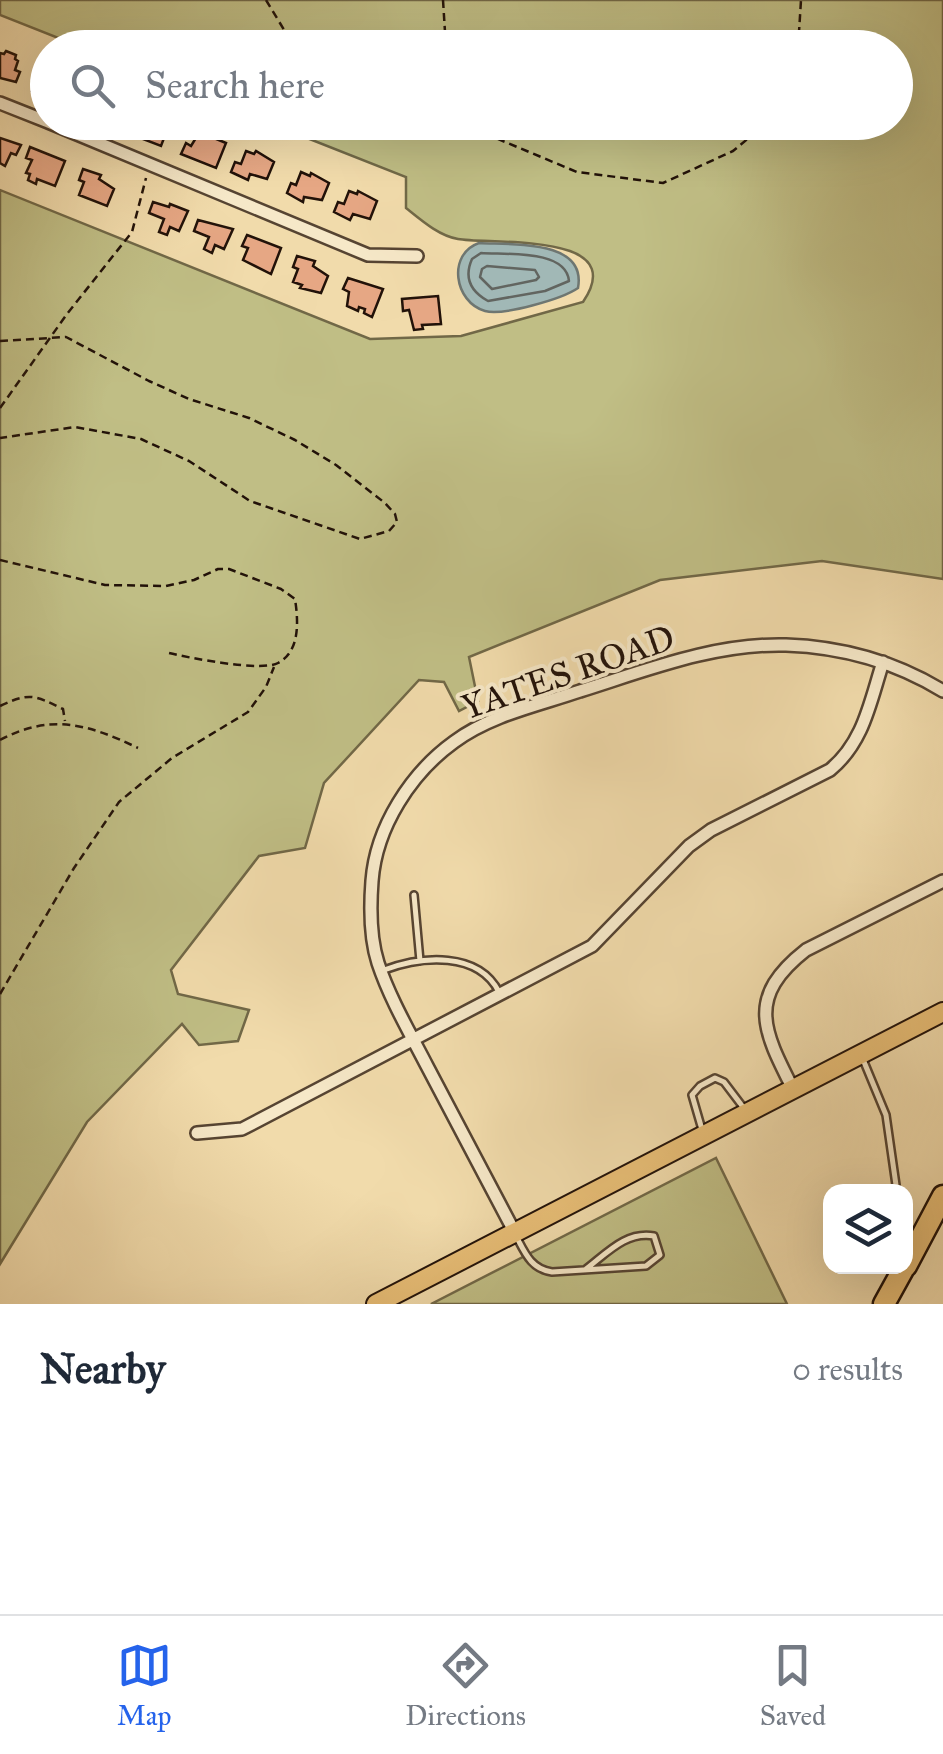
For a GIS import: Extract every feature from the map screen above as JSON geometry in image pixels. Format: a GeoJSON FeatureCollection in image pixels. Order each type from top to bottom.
{"type":"FeatureCollection","features":[{"type":"Feature","properties":{"kind":"highway"},"geometry":{"type":"LineString","coordinates":[[913,1251],[943,1196]]}},
{"type":"Feature","properties":{"kind":"highway"},"geometry":{"type":"LineString","coordinates":[[888,1297],[901,1274]]}},
{"type":"Feature","properties":{"kind":"main road"},"geometry":{"type":"LineString","coordinates":[[376,1304],[943,1012]]}},
{"type":"Feature","properties":{"kind":"street"},"geometry":{"type":"LineString","coordinates":[[0,103],[30,115]]}},
{"type":"Feature","properties":{"kind":"street"},"geometry":{"type":"LineString","coordinates":[[91,140],[368,255],[417,256]]}},
{"type":"Feature","properties":{"kind":"street","name":"YATES ROAD"},"geometry":{"type":"LineString","coordinates":[[515,1233],[414,1040],[382,970],[371,911],[372,876],[384,833],[404,794],[456,740],[507,714],[672,662],[742,646],[858,653],[920,677],[943,692]]}},
{"type":"Feature","properties":{"kind":"street"},"geometry":{"type":"LineString","coordinates":[[197,1133],[242,1128],[592,946],[672,860],[711,830],[830,770],[844,758],[863,726],[883,662]]}},
{"type":"Feature","properties":{"kind":"street"},"geometry":{"type":"LineString","coordinates":[[793,1090],[765,1029],[764,1010],[774,983],[787,965],[806,950],[943,881]]}},
{"type":"Feature","properties":{"kind":"lane"},"geometry":{"type":"LineString","coordinates":[[414,895],[420,961]]}},
{"type":"Feature","properties":{"kind":"lane"},"geometry":{"type":"LineString","coordinates":[[382,970],[420,961],[466,963],[484,971],[500,994]]}},
{"type":"Feature","properties":{"kind":"lane"},"geometry":{"type":"LineString","coordinates":[[861,1054],[886,1116],[897,1184]]}},
{"type":"Feature","properties":{"kind":"lane"},"geometry":{"type":"LineString","coordinates":[[704,1136],[692,1095],[715,1078],[724,1082],[748,1113]]}},
{"type":"Feature","properties":{"kind":"lane"},"geometry":{"type":"LineString","coordinates":[[515,1233],[525,1254],[541,1270],[586,1269],[653,1264],[660,1255],[658,1245],[654,1236],[628,1238],[586,1269]]}},
{"type":"Feature","properties":{"kind":"path"},"geometry":{"type":"LineString","coordinates":[[266,0],[284,30]]}},
{"type":"Feature","properties":{"kind":"path"},"geometry":{"type":"LineString","coordinates":[[443,0],[445,30]]}},
{"type":"Feature","properties":{"kind":"path"},"geometry":{"type":"LineString","coordinates":[[800,30],[802,0]]}},
{"type":"Feature","properties":{"kind":"path"},"geometry":{"type":"LineString","coordinates":[[500,140],[577,172],[663,183],[733,152],[747,140]]}},
{"type":"Feature","properties":{"kind":"path"},"geometry":{"type":"LineString","coordinates":[[0,408],[132,232],[146,178]]}},
{"type":"Feature","properties":{"kind":"path"},"geometry":{"type":"LineString","coordinates":[[0,341],[66,337],[189,399],[249,418],[295,440],[386,503],[395,514],[394,526],[378,536],[360,539],[298,519],[250,501],[189,461],[141,440],[75,427],[0,438]]}},
{"type":"Feature","properties":{"kind":"path"},"geometry":{"type":"LineString","coordinates":[[0,560],[104,585],[166,586],[229,569],[280,589],[294,599],[300,626],[284,660],[274,666],[208,662],[168,653]]}},
{"type":"Feature","properties":{"kind":"path"},"geometry":{"type":"LineString","coordinates":[[0,994],[74,868],[119,802],[172,758],[248,712],[266,687],[274,666]]}},
{"type":"Feature","properties":{"kind":"path"},"geometry":{"type":"LineString","coordinates":[[0,706],[23,695],[43,699],[63,709],[66,722]]}},
{"type":"Feature","properties":{"kind":"path"},"geometry":{"type":"LineString","coordinates":[[0,740],[22,728],[66,722],[138,748]]}},
{"type":"Feature","properties":{"kind":"shaded area"},"geometry":{"type":"Polygon","coordinates":[[[0,0],[943,0],[943,579],[822,561],[660,580],[469,657],[478,701],[459,711],[444,682],[419,680],[324,783],[305,848],[259,856],[171,970],[178,994],[249,1010],[238,1041],[199,1045],[182,1024],[87,1122],[0,1264],[0,190],[370,339],[461,336],[583,302],[593,279],[589,263],[574,252],[551,246],[444,235],[406,208],[406,177],[312,140],[913,140],[913,30],[38,30],[0,15],[0,0]]]}},
{"type":"Feature","properties":{"kind":"shaded area"},"geometry":{"type":"Polygon","coordinates":[[[716,1158],[787,1304],[431,1304],[716,1158]]]}},
{"type":"Feature","properties":{"kind":"water"},"geometry":{"type":"Polygon","coordinates":[[[479,243],[527,245],[559,253],[578,272],[578,288],[532,306],[485,311],[466,298],[458,278],[462,257],[479,243]]]}},
{"type":"Feature","properties":{"kind":"building"},"geometry":{"type":"Polygon","coordinates":[[[0,53],[16,55],[18,61],[15,70],[20,72],[16,82],[0,78],[0,53]]]}},
{"type":"Feature","properties":{"kind":"building"},"geometry":{"type":"Polygon","coordinates":[[[0,138],[21,145],[16,155],[11,153],[5,166],[0,163],[0,138]]]}},
{"type":"Feature","properties":{"kind":"building"},"geometry":{"type":"Polygon","coordinates":[[[195,140],[226,143],[216,168],[181,154],[186,143],[191,146],[195,140]]]}},
{"type":"Feature","properties":{"kind":"building"},"geometry":{"type":"Polygon","coordinates":[[[30,147],[65,161],[55,186],[28,180],[30,174],[26,173],[32,160],[26,158],[30,147]]]}},
{"type":"Feature","properties":{"kind":"building"},"geometry":{"type":"Polygon","coordinates":[[[246,151],[256,151],[274,162],[267,179],[250,174],[248,180],[231,172],[235,162],[241,164],[246,151]]]}},
{"type":"Feature","properties":{"kind":"building"},"geometry":{"type":"Polygon","coordinates":[[[83,169],[101,175],[99,179],[114,189],[107,206],[79,195],[83,169]]]}},
{"type":"Feature","properties":{"kind":"building"},"geometry":{"type":"Polygon","coordinates":[[[301,172],[329,183],[322,200],[304,197],[303,202],[287,193],[291,183],[296,185],[301,172]]]}},
{"type":"Feature","properties":{"kind":"building"},"geometry":{"type":"Polygon","coordinates":[[[349,191],[358,191],[377,201],[370,219],[353,214],[350,220],[334,212],[338,202],[344,204],[349,191]]]}},
{"type":"Feature","properties":{"kind":"building"},"geometry":{"type":"Polygon","coordinates":[[[153,202],[188,211],[179,231],[170,227],[167,235],[159,232],[164,219],[149,213],[153,202]]]}},
{"type":"Feature","properties":{"kind":"building"},"geometry":{"type":"Polygon","coordinates":[[[198,220],[233,229],[224,249],[215,245],[212,253],[204,249],[209,237],[194,231],[198,220]]]}},
{"type":"Feature","properties":{"kind":"building"},"geometry":{"type":"Polygon","coordinates":[[[247,235],[281,248],[271,274],[243,260],[248,248],[242,246],[247,235]]]}},
{"type":"Feature","properties":{"kind":"building"},"geometry":{"type":"Polygon","coordinates":[[[297,256],[315,261],[313,266],[328,276],[321,293],[300,288],[302,285],[293,282],[297,256]]]}},
{"type":"Feature","properties":{"kind":"building"},"geometry":{"type":"Polygon","coordinates":[[[348,278],[383,289],[372,317],[364,313],[365,309],[359,307],[358,311],[347,306],[349,292],[343,289],[348,278]]]}},
{"type":"Feature","properties":{"kind":"building"},"geometry":{"type":"Polygon","coordinates":[[[438,296],[441,324],[422,325],[423,329],[414,330],[409,310],[403,311],[402,299],[438,296]]]}}]}
